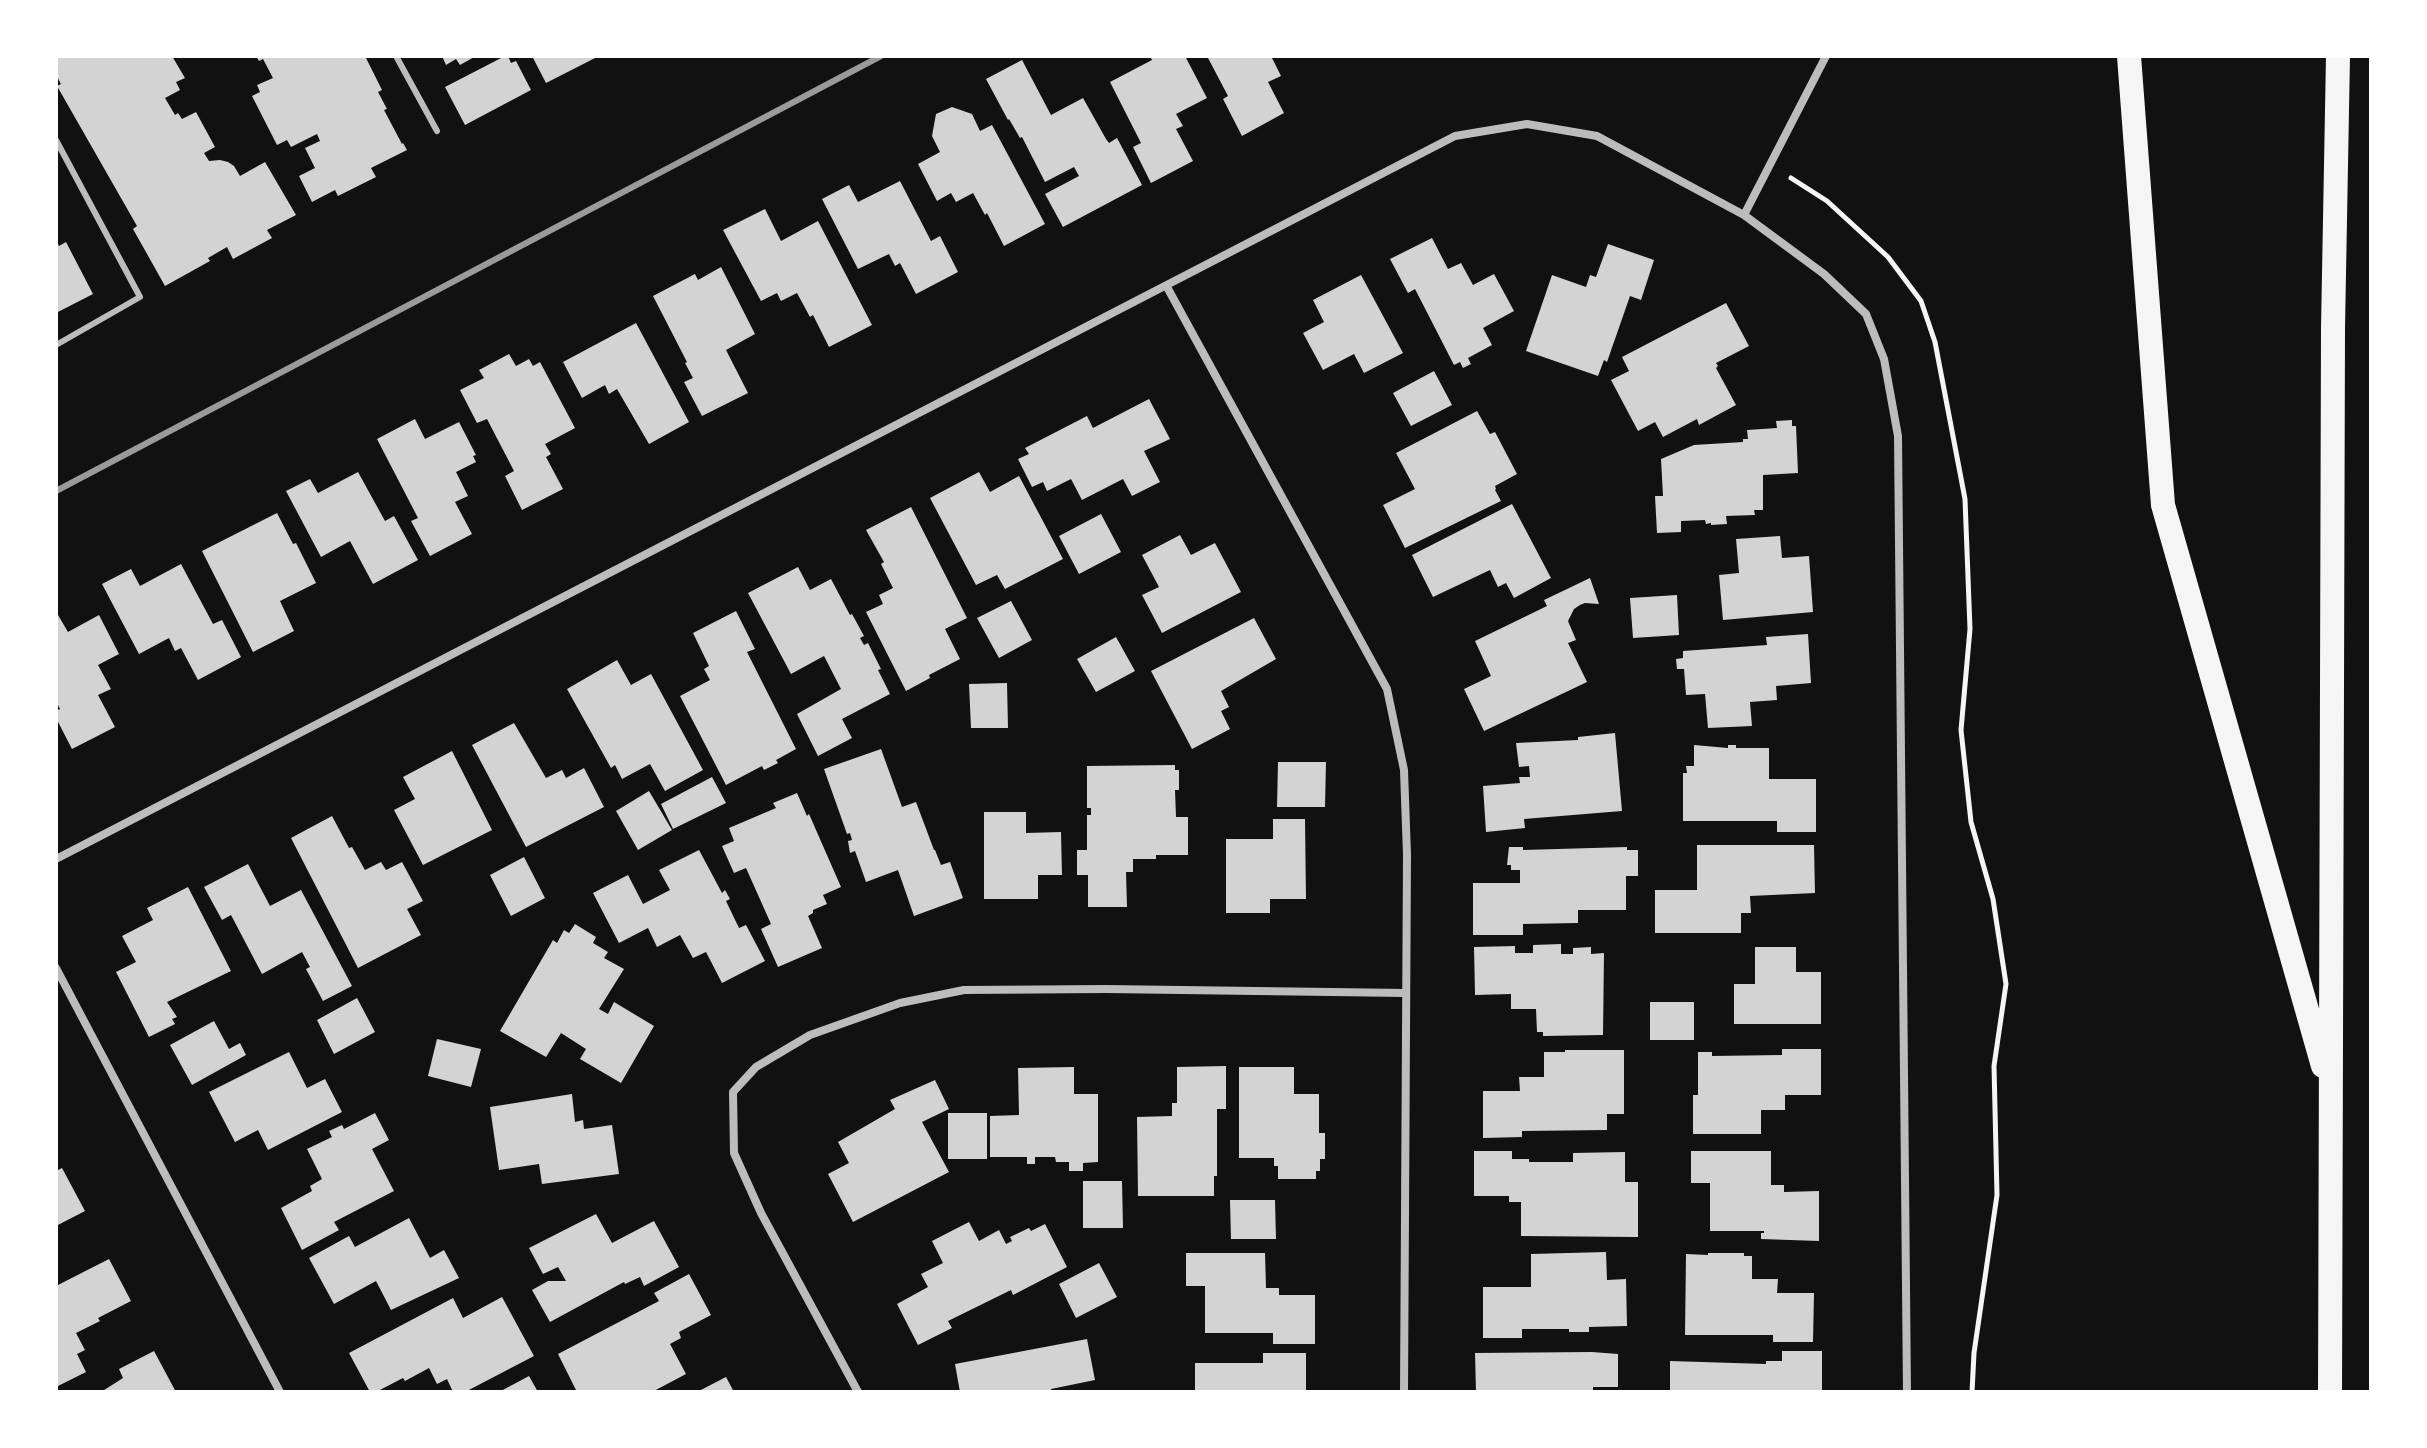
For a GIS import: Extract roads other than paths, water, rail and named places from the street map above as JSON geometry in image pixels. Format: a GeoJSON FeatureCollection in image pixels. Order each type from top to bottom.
{"type":"FeatureCollection","features":[{"type":"Feature","properties":{"kind":"highway"},"geometry":{"type":"LineString","coordinates":[[2129,56],[2163,505],[2331,1092]]}},
{"type":"Feature","properties":{"kind":"highway"},"geometry":{"type":"LineString","coordinates":[[2330,1392],[2333,328],[2338,56]]}},
{"type":"Feature","properties":{"kind":"street"},"geometry":{"type":"LineString","coordinates":[[1744,215],[1826,56]]}},
{"type":"Feature","properties":{"kind":"street"},"geometry":{"type":"LineString","coordinates":[[56,859],[1455,136],[1527,124],[1597,136],[1744,215],[1824,274],[1866,314],[1884,359],[1898,436],[1907,1392]]}},
{"type":"Feature","properties":{"kind":"street"},"geometry":{"type":"LineString","coordinates":[[1167,287],[1387,689],[1404,770],[1407,855],[1404,1392]]}},
{"type":"Feature","properties":{"kind":"street"},"geometry":{"type":"LineString","coordinates":[[56,968],[280,1392]]}},
{"type":"Feature","properties":{"kind":"street"},"geometry":{"type":"LineString","coordinates":[[858,1392],[761,1213],[734,1153],[733,1092],[756,1067],[810,1035],[900,1003],[964,990],[1406,993]]}},
{"type":"Feature","properties":{"kind":"lane"},"geometry":{"type":"LineString","coordinates":[[396,56],[437,131]]}},
{"type":"Feature","properties":{"kind":"lane"},"geometry":{"type":"LineString","coordinates":[[56,140],[140,297],[56,345]]}},
{"type":"Feature","properties":{"kind":"railway"},"geometry":{"type":"LineString","coordinates":[[56,491],[881,56]]}}]}
